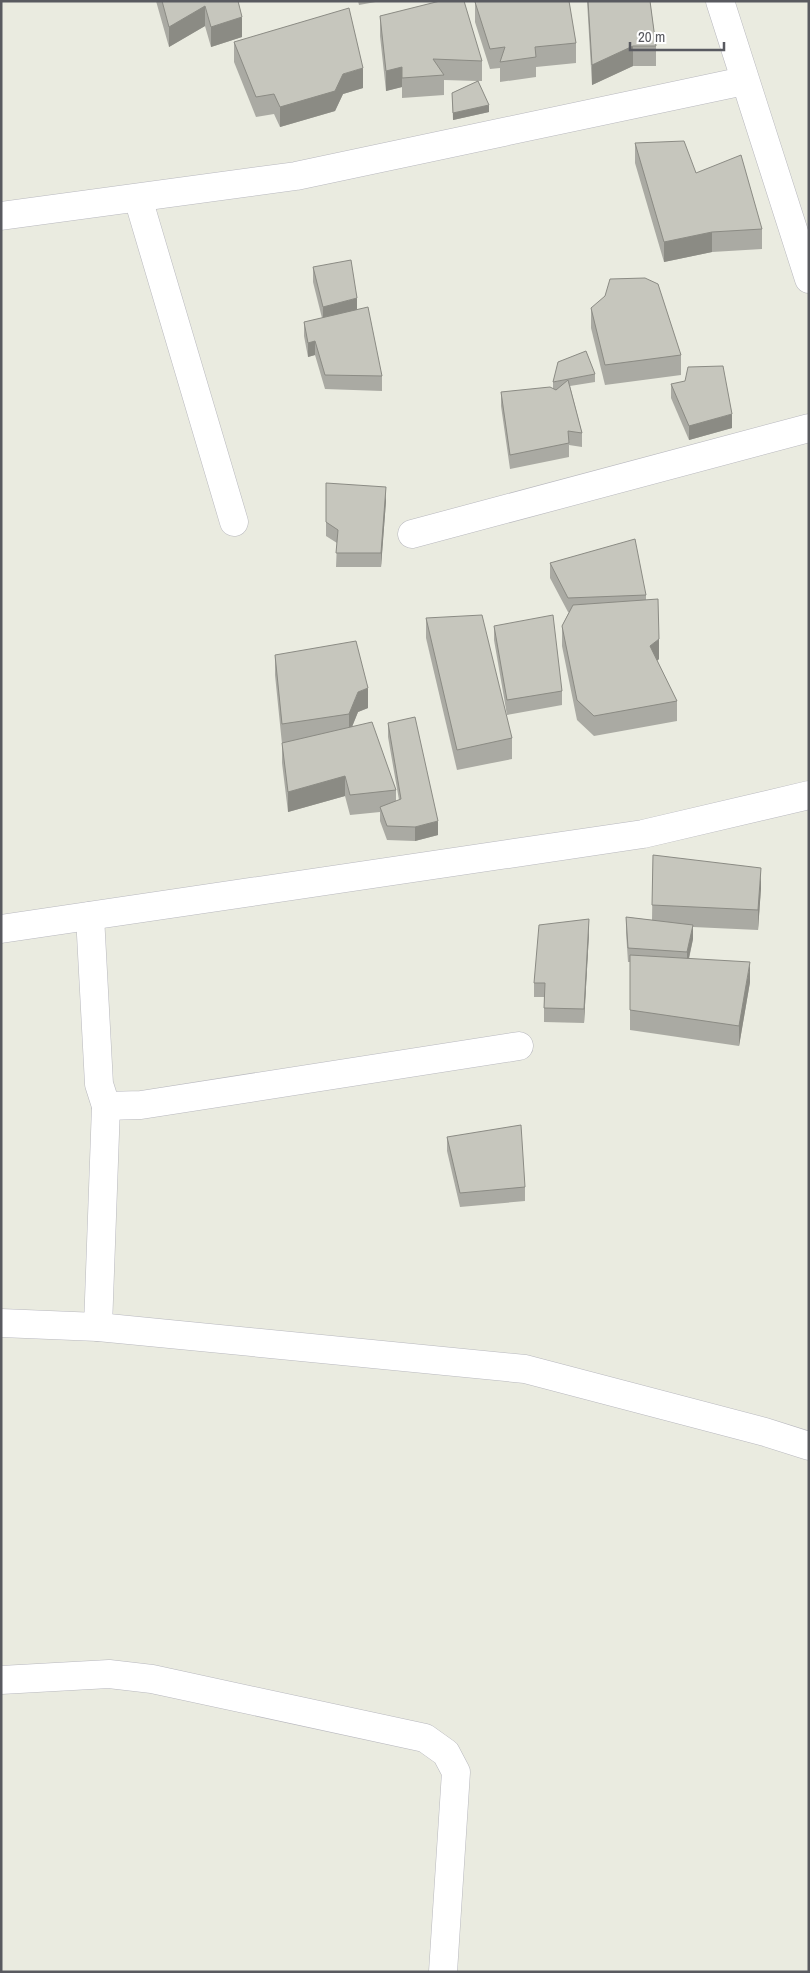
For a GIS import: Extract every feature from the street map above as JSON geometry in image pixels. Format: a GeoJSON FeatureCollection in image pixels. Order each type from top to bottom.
{"type":"FeatureCollection","features":[{"type":"Feature","properties":{"kind":"street"},"geometry":{"type":"LineString","coordinates":[[720,1],[809,280]]}},
{"type":"Feature","properties":{"kind":"street"},"geometry":{"type":"LineString","coordinates":[[1,216],[296,176],[744,81]]}},
{"type":"Feature","properties":{"kind":"street"},"geometry":{"type":"LineString","coordinates":[[138,198],[234,522]]}},
{"type":"Feature","properties":{"kind":"street"},"geometry":{"type":"LineString","coordinates":[[412,534],[809,428]]}},
{"type":"Feature","properties":{"kind":"street"},"geometry":{"type":"LineString","coordinates":[[1,929],[643,834],[809,795]]}},
{"type":"Feature","properties":{"kind":"street"},"geometry":{"type":"LineString","coordinates":[[90,916],[99,1084],[106,1106],[98,1327]]}},
{"type":"Feature","properties":{"kind":"street"},"geometry":{"type":"LineString","coordinates":[[106,1106],[141,1106],[519,1046]]}},
{"type":"Feature","properties":{"kind":"street"},"geometry":{"type":"LineString","coordinates":[[1,1323],[98,1327],[525,1370],[765,1432],[809,1446]]}},
{"type":"Feature","properties":{"kind":"street"},"geometry":{"type":"LineString","coordinates":[[1,1680],[109,1674],[152,1679],[425,1738],[446,1753],[456,1772],[443,1972]]}},
{"type":"Feature","properties":{"kind":"building"},"geometry":{"type":"Polygon","coordinates":[[[162,1],[238,1],[242,17],[211,27],[205,6],[169,27],[162,1]]]}},
{"type":"Feature","properties":{"kind":"building"},"geometry":{"type":"Polygon","coordinates":[[[440,1],[464,1],[482,61],[433,59],[444,75],[402,78],[402,67],[386,71],[380,16],[440,1]]]}},
{"type":"Feature","properties":{"kind":"building"},"geometry":{"type":"Polygon","coordinates":[[[569,1],[576,43],[535,47],[536,57],[500,62],[505,47],[490,49],[475,2],[569,1]]]}},
{"type":"Feature","properties":{"kind":"building"},"geometry":{"type":"Polygon","coordinates":[[[588,1],[650,1],[656,46],[633,46],[592,65],[588,1]]]}},
{"type":"Feature","properties":{"kind":"building"},"geometry":{"type":"Polygon","coordinates":[[[349,8],[363,68],[343,74],[335,91],[280,107],[274,94],[256,97],[234,42],[349,8]]]}},
{"type":"Feature","properties":{"kind":"building"},"geometry":{"type":"Polygon","coordinates":[[[478,81],[489,105],[453,113],[452,93],[478,81]]]}},
{"type":"Feature","properties":{"kind":"building"},"geometry":{"type":"Polygon","coordinates":[[[684,141],[696,173],[741,155],[762,229],[712,232],[664,242],[635,143],[684,141]]]}},
{"type":"Feature","properties":{"kind":"building"},"geometry":{"type":"Polygon","coordinates":[[[351,260],[357,298],[323,307],[313,267],[351,260]]]}},
{"type":"Feature","properties":{"kind":"building"},"geometry":{"type":"Polygon","coordinates":[[[645,278],[658,284],[681,355],[605,365],[591,308],[605,296],[610,279],[645,278]]]}},
{"type":"Feature","properties":{"kind":"building"},"geometry":{"type":"Polygon","coordinates":[[[368,307],[382,376],[325,375],[315,341],[308,343],[304,322],[368,307]]]}},
{"type":"Feature","properties":{"kind":"building"},"geometry":{"type":"Polygon","coordinates":[[[586,351],[595,374],[553,382],[558,362],[586,351]]]}},
{"type":"Feature","properties":{"kind":"building"},"geometry":{"type":"Polygon","coordinates":[[[723,366],[732,414],[689,426],[671,384],[685,381],[688,367],[723,366]]]}},
{"type":"Feature","properties":{"kind":"building"},"geometry":{"type":"Polygon","coordinates":[[[568,380],[582,433],[568,431],[569,443],[510,455],[501,392],[550,387],[556,390],[568,380]]]}},
{"type":"Feature","properties":{"kind":"building"},"geometry":{"type":"Polygon","coordinates":[[[326,483],[386,487],[381,553],[336,553],[338,530],[326,522],[326,483]]]}},
{"type":"Feature","properties":{"kind":"building"},"geometry":{"type":"Polygon","coordinates":[[[635,539],[646,595],[568,598],[550,563],[635,539]]]}},
{"type":"Feature","properties":{"kind":"building"},"geometry":{"type":"Polygon","coordinates":[[[658,599],[659,639],[650,646],[677,701],[594,716],[577,700],[562,626],[573,605],[658,599]]]}},
{"type":"Feature","properties":{"kind":"building"},"geometry":{"type":"Polygon","coordinates":[[[482,615],[512,738],[457,750],[426,618],[482,615]]]}},
{"type":"Feature","properties":{"kind":"building"},"geometry":{"type":"Polygon","coordinates":[[[553,615],[562,691],[507,700],[494,626],[553,615]]]}},
{"type":"Feature","properties":{"kind":"building"},"geometry":{"type":"Polygon","coordinates":[[[356,641],[368,688],[358,692],[349,714],[282,724],[275,655],[356,641]]]}},
{"type":"Feature","properties":{"kind":"building"},"geometry":{"type":"Polygon","coordinates":[[[415,717],[438,821],[415,827],[387,826],[380,807],[401,799],[388,723],[415,717]]]}},
{"type":"Feature","properties":{"kind":"building"},"geometry":{"type":"Polygon","coordinates":[[[372,722],[396,790],[350,795],[345,776],[288,792],[282,743],[372,722]]]}},
{"type":"Feature","properties":{"kind":"building"},"geometry":{"type":"Polygon","coordinates":[[[653,855],[761,868],[758,910],[652,905],[653,855]]]}},
{"type":"Feature","properties":{"kind":"building"},"geometry":{"type":"Polygon","coordinates":[[[626,917],[693,925],[687,952],[628,948],[626,917]]]}},
{"type":"Feature","properties":{"kind":"building"},"geometry":{"type":"Polygon","coordinates":[[[589,919],[584,1009],[544,1008],[545,983],[534,983],[539,925],[589,919]]]}},
{"type":"Feature","properties":{"kind":"building"},"geometry":{"type":"Polygon","coordinates":[[[630,955],[750,962],[739,1026],[630,1010],[630,955]]]}},
{"type":"Feature","properties":{"kind":"building"},"geometry":{"type":"Polygon","coordinates":[[[521,1125],[525,1187],[460,1193],[447,1137],[521,1125]]]}}]}
